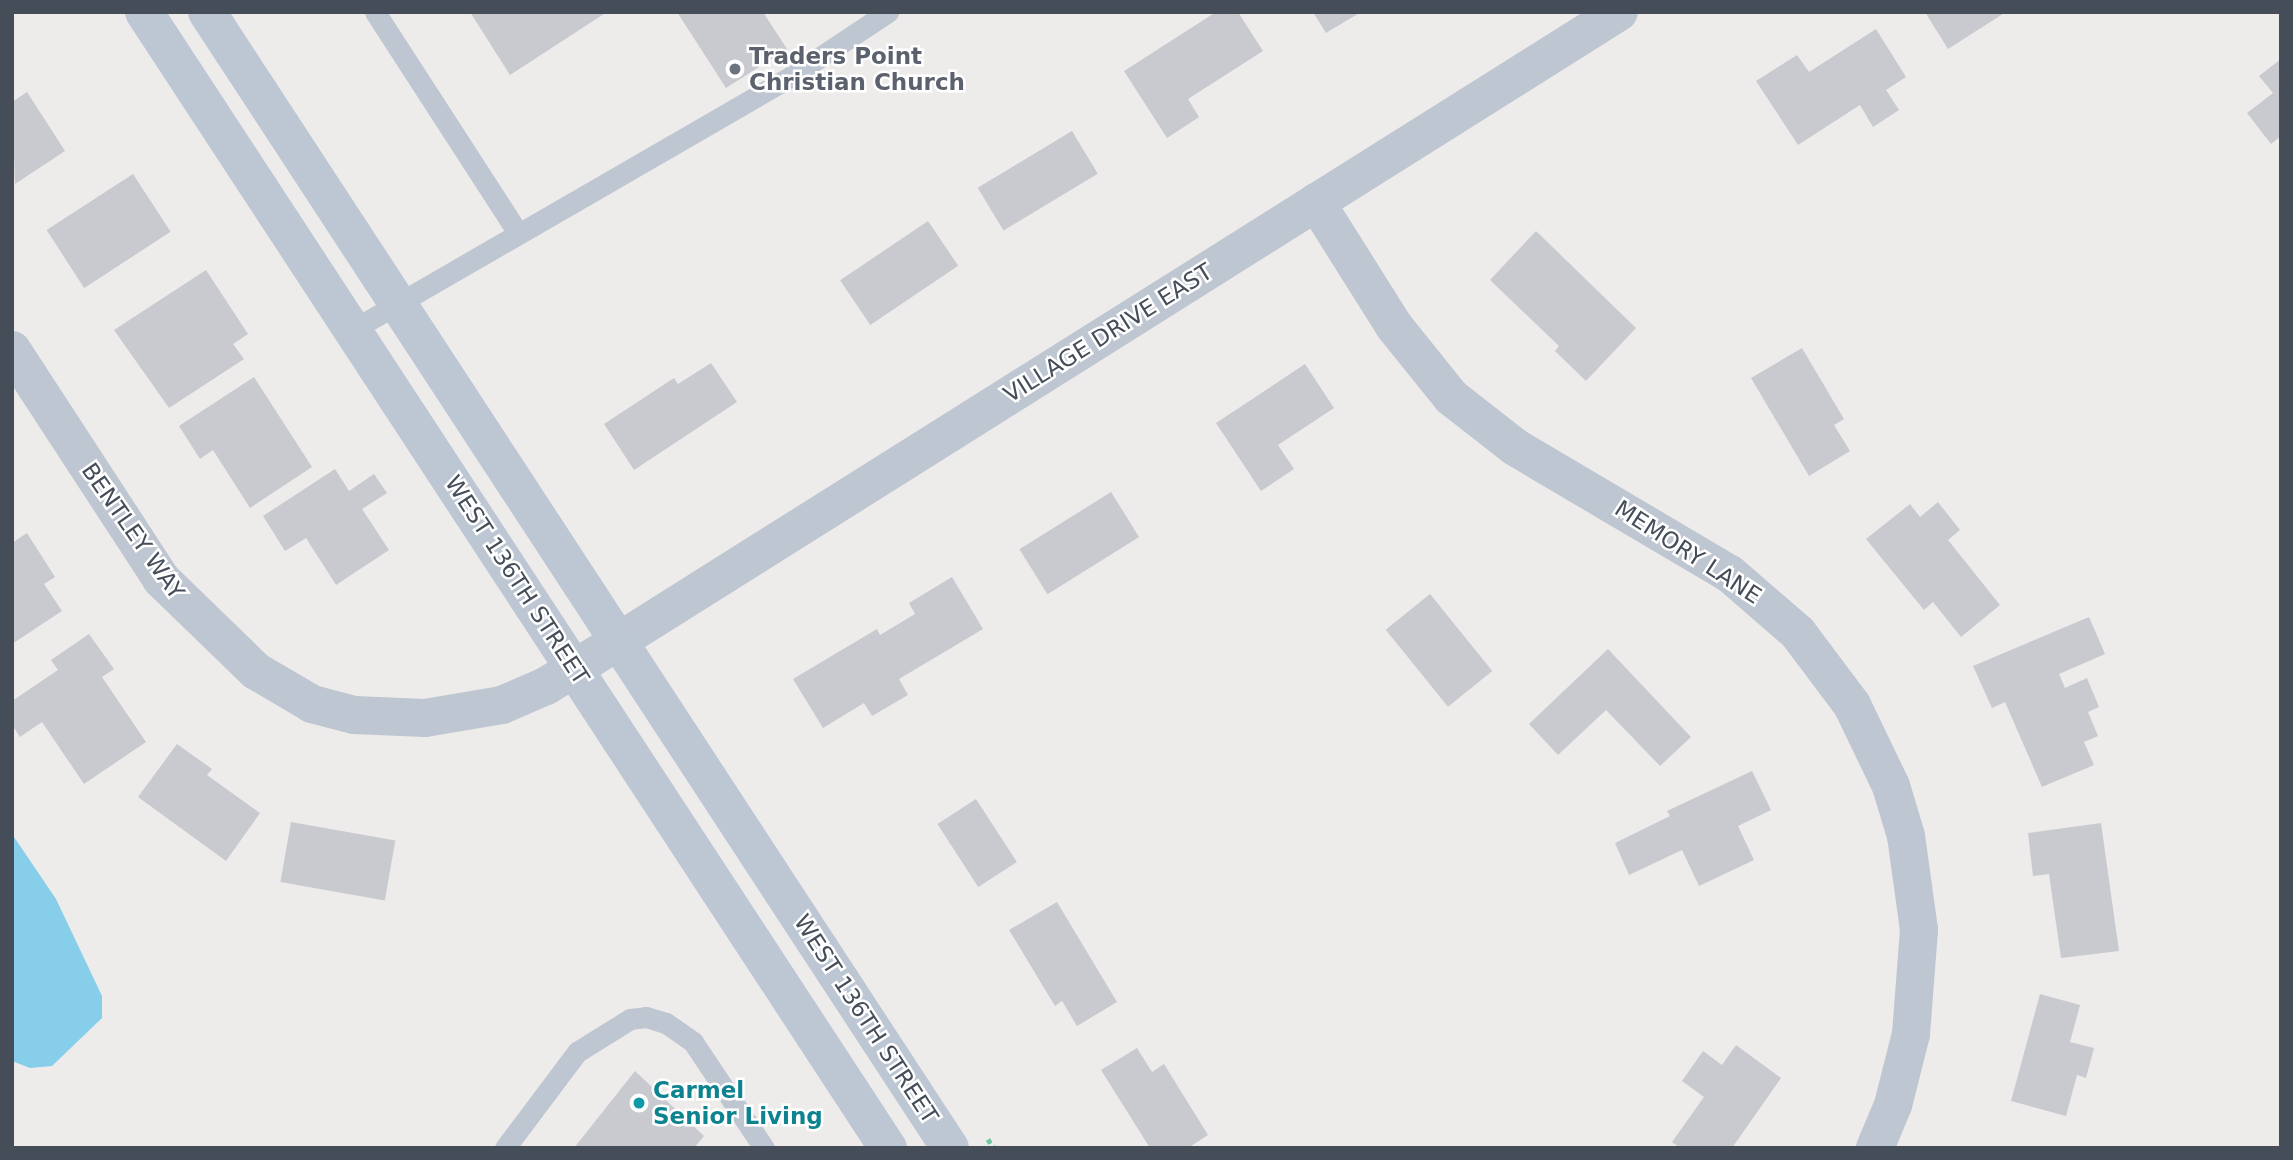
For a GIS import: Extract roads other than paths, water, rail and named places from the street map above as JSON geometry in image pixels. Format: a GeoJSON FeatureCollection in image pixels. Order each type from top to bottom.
{"type":"FeatureCollection","features":[{"type":"Feature","properties":{"kind":"street","name":"WEST 136TH STREET"},"geometry":{"type":"LineString","coordinates":[[144,12],[354,328],[597,654],[950,1148]]}},
{"type":"Feature","properties":{"kind":"street","name":"WEST 136TH STREET"},"geometry":{"type":"LineString","coordinates":[[207,12],[397,301],[597,654],[888,1148]]}},
{"type":"Feature","properties":{"kind":"street","name":"VILLAGE DRIVE EAST"},"geometry":{"type":"LineString","coordinates":[[597,654],[1619,12]]}},
{"type":"Feature","properties":{"kind":"street","name":"MEMORY LANE"},"geometry":{"type":"LineString","coordinates":[[1316,202],[1394,326],[1451,397],[1515,447],[1640,516],[1730,574],[1798,633],[1852,705],[1891,786],[1906,836],[1919,930],[1911,1034],[1893,1105],[1875,1148]]}},
{"type":"Feature","properties":{"kind":"street","name":"BENTLEY WAY"},"geometry":{"type":"LineString","coordinates":[[12,350],[161,579],[256,671],[312,704],[354,715],[425,718],[502,705],[597,654]]}},
{"type":"Feature","properties":{"kind":"lane"},"geometry":{"type":"LineString","coordinates":[[375,12],[518,233]]}},
{"type":"Feature","properties":{"kind":"lane"},"geometry":{"type":"LineString","coordinates":[[354,328],[790,78],[888,12]]}},
{"type":"Feature","properties":{"kind":"lane"},"geometry":{"type":"LineString","coordinates":[[505,1148],[576,1052],[630,1019],[646,1017],[666,1023],[693,1042],[764,1148]]}},
{"type":"Feature","properties":{"kind":"water"},"geometry":{"type":"Polygon","coordinates":[[[12,834],[56,899],[102,996],[102,1018],[52,1066],[30,1068],[12,1061],[12,834]]]}},
{"type":"Feature","properties":{"kind":"place","name":"Traders Point Christian Church"},"geometry":{"type":"Point","coordinates":[735,69]}},
{"type":"Feature","properties":{"kind":"place","name":"Carmel Senior Living"},"geometry":{"type":"Point","coordinates":[639,1103]}}]}
